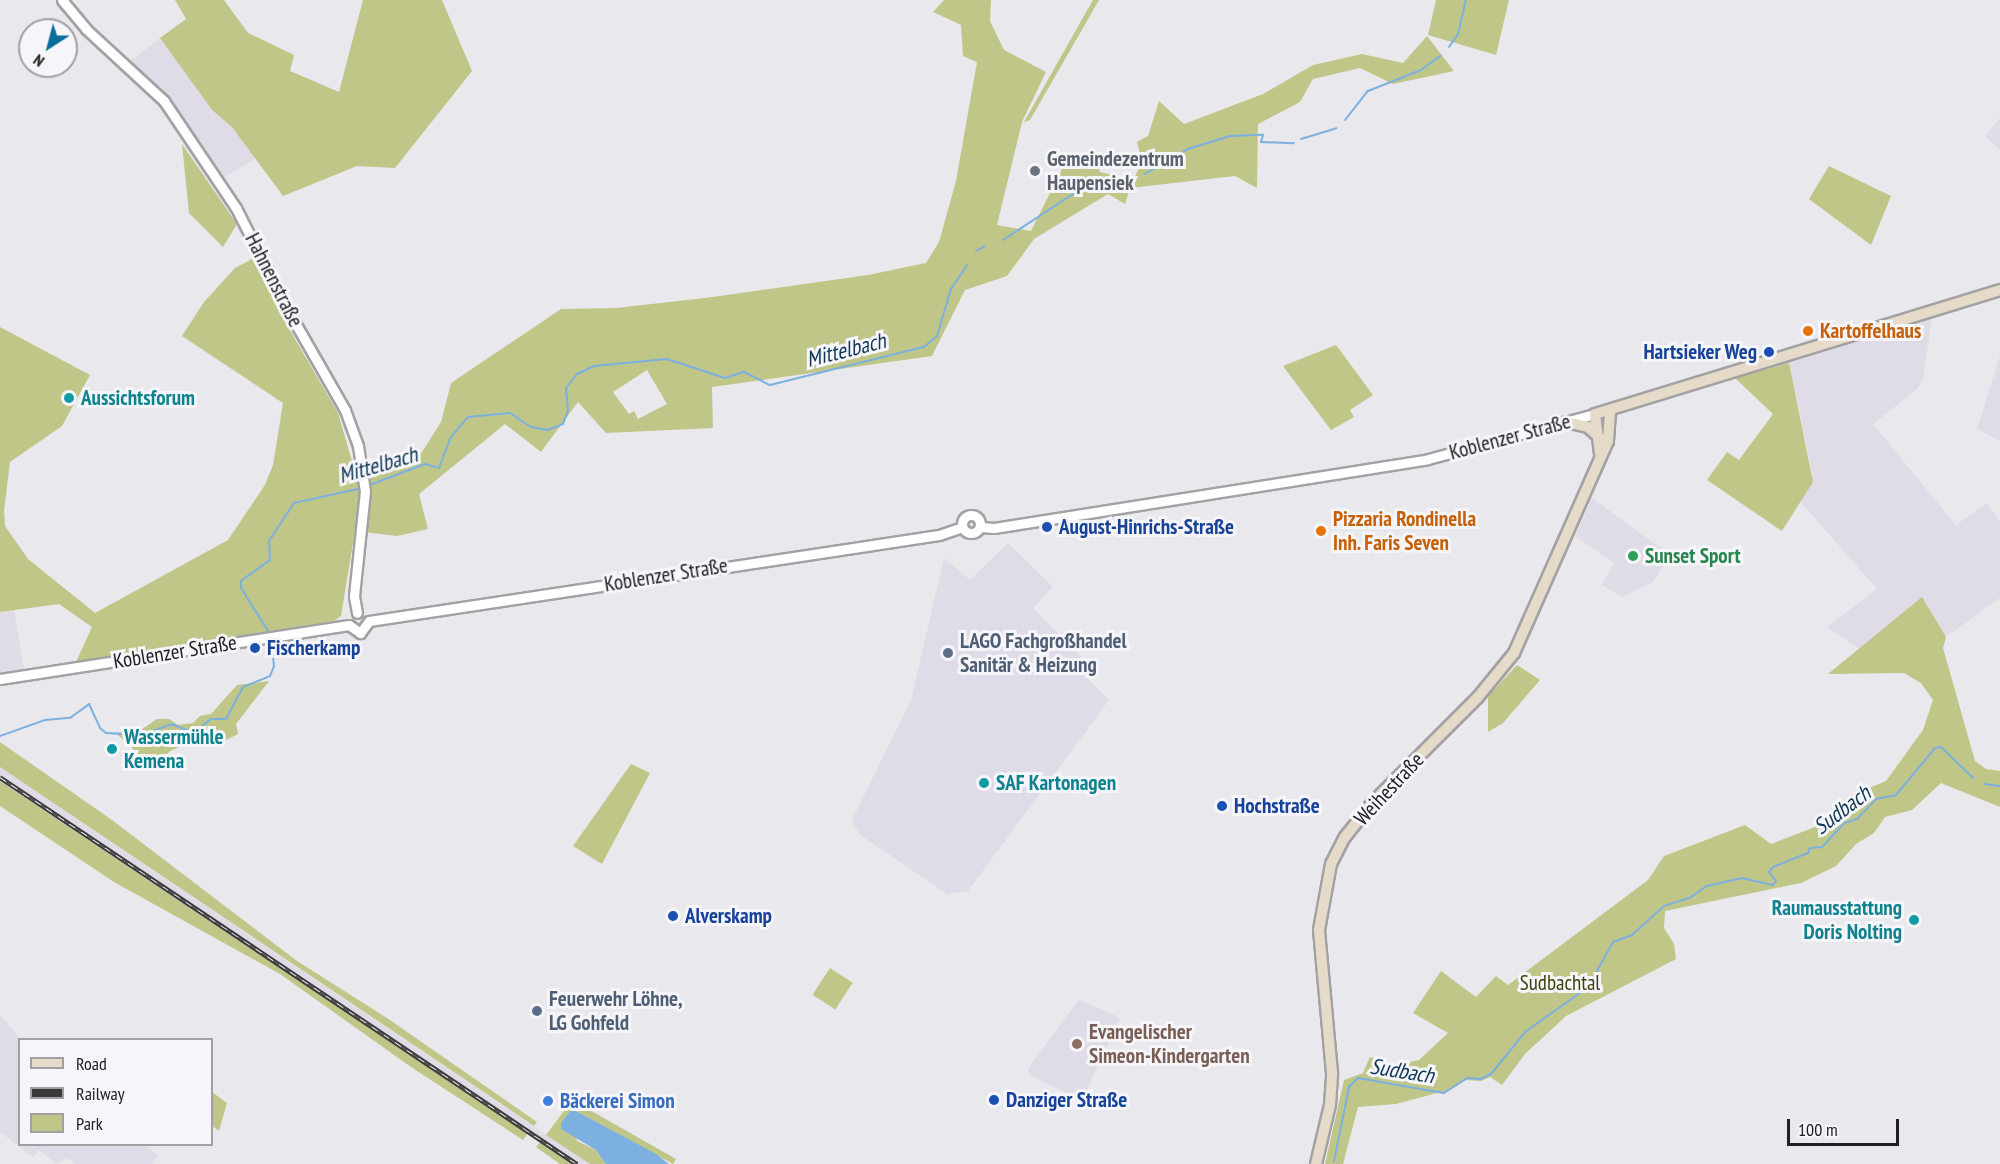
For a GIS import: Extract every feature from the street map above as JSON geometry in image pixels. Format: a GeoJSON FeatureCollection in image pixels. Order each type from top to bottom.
{"type":"FeatureCollection","features":[{"type":"Feature","properties":{"kind":"main road","name":"Koblenzer Straße"},"geometry":{"type":"LineString","coordinates":[[1595,414],[2000,290]]}},
{"type":"Feature","properties":{"kind":"main road","name":"Weihestraße"},"geometry":{"type":"LineString","coordinates":[[1316,1164],[1330,1105],[1332,1073],[1319,930],[1331,864],[1373,802],[1478,697],[1514,653],[1601,457],[1612,428],[1610,410]]}},
{"type":"Feature","properties":{"kind":"main road","name":"Weihestraße"},"geometry":{"type":"LineString","coordinates":[[1595,414],[1601,457]]}},
{"type":"Feature","properties":{"kind":"main road"},"geometry":{"type":"LineString","coordinates":[[1566,422],[1588,427],[1600,438]]}},
{"type":"Feature","properties":{"kind":"street","name":"Hahnenstraße"},"geometry":{"type":"LineString","coordinates":[[62,0],[86,29],[164,101],[236,208],[286,307],[345,410],[358,446],[365,487],[354,596],[357,613]]}},
{"type":"Feature","properties":{"kind":"street","name":"Koblenzer Straße"},"geometry":{"type":"LineString","coordinates":[[0,679],[349,624],[360,633],[369,621],[939,535],[962,527],[971,533],[980,524],[1006,525],[1428,459],[1595,414]]}},
{"type":"Feature","properties":{"kind":"street"},"geometry":{"type":"LineString","coordinates":[[962,527],[966,516],[975,515],[980,524]]}},
{"type":"Feature","properties":{"kind":"street"},"geometry":{"type":"LineString","coordinates":[[349,624],[357,613],[369,621]]}},
{"type":"Feature","properties":{"kind":"shaded area"},"geometry":{"type":"Polygon","coordinates":[[[160,38],[212,110],[232,127],[256,158],[220,180],[164,96],[128,63],[160,38]]]}},
{"type":"Feature","properties":{"kind":"shaded area"},"geometry":{"type":"Polygon","coordinates":[[[2000,118],[2000,150],[1985,136],[2000,118]]]}},
{"type":"Feature","properties":{"kind":"shaded area"},"geometry":{"type":"Polygon","coordinates":[[[1932,318],[1923,379],[1917,389],[1873,424],[1956,525],[1987,503],[2000,522],[2000,598],[1946,637],[1922,598],[1859,649],[1827,627],[1877,589],[1800,501],[1812,482],[1812,472],[1789,363],[1932,318]]]}},
{"type":"Feature","properties":{"kind":"shaded area"},"geometry":{"type":"Polygon","coordinates":[[[2000,356],[2000,441],[1977,429],[2000,356]]]}},
{"type":"Feature","properties":{"kind":"shaded area"},"geometry":{"type":"Polygon","coordinates":[[[1592,498],[1670,555],[1653,582],[1622,597],[1602,585],[1614,563],[1575,536],[1592,498]]]}},
{"type":"Feature","properties":{"kind":"shaded area"},"geometry":{"type":"Polygon","coordinates":[[[1008,543],[1053,587],[1033,608],[1086,662],[1079,670],[1109,700],[968,891],[947,894],[859,834],[852,820],[911,700],[944,558],[970,580],[1008,543]]]}},
{"type":"Feature","properties":{"kind":"shaded area"},"geometry":{"type":"Polygon","coordinates":[[[14,610],[24,669],[0,673],[0,612],[14,610]]]}},
{"type":"Feature","properties":{"kind":"shaded area"},"geometry":{"type":"Polygon","coordinates":[[[0,767],[590,1164],[574,1164],[0,781],[0,767]]]}},
{"type":"Feature","properties":{"kind":"shaded area","name":"Evangelischer Simeon-Kindergarten"},"geometry":{"type":"Polygon","coordinates":[[[1079,999],[1120,1018],[1082,1100],[1029,1075],[1028,1069],[1079,999]]]}},
{"type":"Feature","properties":{"kind":"shaded area"},"geometry":{"type":"Polygon","coordinates":[[[0,1014],[19,1038],[18,1146],[0,1132],[0,1014]]]}},
{"type":"Feature","properties":{"kind":"shaded area"},"geometry":{"type":"Polygon","coordinates":[[[18,1146],[144,1146],[158,1155],[152,1164],[76,1164],[67,1158],[57,1164],[39,1150],[33,1157],[18,1146]]]}},
{"type":"Feature","properties":{"kind":"green space"},"geometry":{"type":"Polygon","coordinates":[[[175,0],[224,0],[248,33],[294,55],[290,71],[339,92],[363,0],[442,0],[472,71],[395,168],[357,166],[283,196],[232,127],[212,110],[160,38],[186,19],[175,0]]]}},
{"type":"Feature","properties":{"kind":"green space"},"geometry":{"type":"Polygon","coordinates":[[[944,0],[991,0],[990,21],[1004,50],[1046,72],[1022,122],[997,225],[1031,231],[1067,159],[1093,153],[1100,172],[1114,175],[1130,188],[1125,204],[1108,194],[1034,239],[1007,276],[965,290],[932,356],[712,387],[713,428],[606,433],[578,402],[541,452],[505,424],[419,494],[428,529],[397,536],[355,531],[341,616],[334,621],[76,662],[92,627],[59,604],[0,612],[0,327],[90,375],[62,426],[10,462],[4,511],[5,526],[28,559],[95,613],[228,540],[265,485],[273,465],[283,403],[182,336],[204,302],[235,268],[254,258],[277,308],[338,413],[358,482],[417,460],[441,422],[451,383],[561,309],[616,308],[705,298],[868,275],[926,263],[939,242],[956,181],[977,62],[963,56],[961,25],[933,12],[944,0]],[[647,370],[613,392],[629,414],[634,411],[638,419],[667,404],[647,370]]]}},
{"type":"Feature","properties":{"kind":"green space"},"geometry":{"type":"Polygon","coordinates":[[[1093,0],[1099,0],[1030,120],[1024,122],[1093,0]]]}},
{"type":"Feature","properties":{"kind":"green space"},"geometry":{"type":"Polygon","coordinates":[[[1436,0],[1509,0],[1496,55],[1428,35],[1436,0]]]}},
{"type":"Feature","properties":{"kind":"green space"},"geometry":{"type":"Polygon","coordinates":[[[1427,36],[1454,71],[1393,84],[1360,68],[1313,79],[1300,102],[1258,124],[1257,188],[1235,176],[1130,188],[1142,161],[1137,142],[1148,136],[1159,101],[1184,124],[1263,94],[1313,65],[1362,54],[1403,63],[1427,36]]]}},
{"type":"Feature","properties":{"kind":"green space"},"geometry":{"type":"Polygon","coordinates":[[[182,144],[237,224],[223,247],[189,213],[182,144]]]}},
{"type":"Feature","properties":{"kind":"green space"},"geometry":{"type":"Polygon","coordinates":[[[1829,166],[1891,196],[1871,245],[1809,199],[1829,166]]]}},
{"type":"Feature","properties":{"kind":"green space"},"geometry":{"type":"Polygon","coordinates":[[[1336,345],[1373,395],[1350,410],[1354,417],[1331,430],[1283,366],[1336,345]]]}},
{"type":"Feature","properties":{"kind":"green space"},"geometry":{"type":"Polygon","coordinates":[[[1789,363],[1813,482],[1782,531],[1707,480],[1727,452],[1739,460],[1773,414],[1735,378],[1789,363]]]}},
{"type":"Feature","properties":{"kind":"green space","name":"Sudbachtal"},"geometry":{"type":"Polygon","coordinates":[[[1922,597],[1946,637],[1943,648],[1975,761],[1986,769],[2000,771],[2000,807],[1941,783],[1912,810],[1885,817],[1874,833],[1856,844],[1836,866],[1801,883],[1665,911],[1664,928],[1674,944],[1676,959],[1566,1016],[1525,1054],[1502,1085],[1490,1077],[1481,1081],[1465,1080],[1443,1094],[1441,1092],[1396,1104],[1358,1107],[1343,1164],[1325,1164],[1344,1080],[1363,1073],[1370,1057],[1393,1065],[1419,1060],[1448,1033],[1413,1013],[1441,971],[1476,997],[1496,976],[1508,985],[1648,880],[1664,856],[1745,825],[1771,844],[1815,827],[1848,797],[1886,781],[1923,730],[1933,700],[1921,683],[1904,673],[1828,674],[1922,597]]]}},
{"type":"Feature","properties":{"kind":"green space"},"geometry":{"type":"Polygon","coordinates":[[[1517,665],[1540,680],[1503,723],[1488,732],[1488,696],[1517,665]]]}},
{"type":"Feature","properties":{"kind":"green space"},"geometry":{"type":"Polygon","coordinates":[[[269,681],[236,724],[238,734],[224,741],[191,742],[170,751],[154,769],[116,733],[142,729],[157,719],[169,719],[178,725],[193,723],[200,716],[211,714],[237,685],[269,681]]]}},
{"type":"Feature","properties":{"kind":"green space"},"geometry":{"type":"Polygon","coordinates":[[[0,742],[112,820],[297,961],[387,1018],[537,1122],[534,1126],[0,767],[0,742]]]}},
{"type":"Feature","properties":{"kind":"green space"},"geometry":{"type":"Polygon","coordinates":[[[631,764],[650,773],[602,864],[573,846],[631,764]]]}},
{"type":"Feature","properties":{"kind":"green space"},"geometry":{"type":"Polygon","coordinates":[[[0,781],[528,1133],[523,1140],[411,1067],[280,974],[114,882],[0,806],[0,781]]]}},
{"type":"Feature","properties":{"kind":"green space"},"geometry":{"type":"Polygon","coordinates":[[[830,968],[853,983],[835,1010],[813,995],[830,968]]]}},
{"type":"Feature","properties":{"kind":"green space"},"geometry":{"type":"Polygon","coordinates":[[[213,1093],[227,1103],[219,1131],[213,1127],[213,1093]]]}},
{"type":"Feature","properties":{"kind":"green space"},"geometry":{"type":"Polygon","coordinates":[[[572,1100],[676,1159],[673,1164],[572,1109],[577,1141],[596,1150],[606,1164],[590,1164],[546,1135],[572,1100]]]}},
{"type":"Feature","properties":{"kind":"green space"},"geometry":{"type":"Polygon","coordinates":[[[541,1141],[574,1164],[560,1164],[536,1147],[541,1141]]]}},
{"type":"Feature","properties":{"kind":"water"},"geometry":{"type":"Polygon","coordinates":[[[572,1109],[656,1154],[669,1164],[606,1164],[596,1150],[561,1129],[561,1123],[572,1109]]]}},
{"type":"Feature","properties":{"kind":"waterway","name":"Mittelbach"},"geometry":{"type":"LineString","coordinates":[[1449,47],[1458,34],[1466,0]]}},
{"type":"Feature","properties":{"kind":"waterway","name":"Mittelbach"},"geometry":{"type":"LineString","coordinates":[[1345,120],[1368,91],[1421,70],[1440,56]]}},
{"type":"Feature","properties":{"kind":"waterway","name":"Mittelbach"},"geometry":{"type":"LineString","coordinates":[[1301,139],[1336,128]]}},
{"type":"Feature","properties":{"kind":"waterway","name":"Mittelbach"},"geometry":{"type":"LineString","coordinates":[[1145,174],[1188,149],[1230,136],[1263,135],[1261,142],[1294,143]]}},
{"type":"Feature","properties":{"kind":"waterway","name":"Mittelbach"},"geometry":{"type":"LineString","coordinates":[[1121,182],[1133,177]]}},
{"type":"Feature","properties":{"kind":"waterway","name":"Mittelbach"},"geometry":{"type":"LineString","coordinates":[[1003,240],[1079,190],[1111,185]]}},
{"type":"Feature","properties":{"kind":"waterway","name":"Mittelbach"},"geometry":{"type":"LineString","coordinates":[[976,251],[985,246]]}},
{"type":"Feature","properties":{"kind":"waterway","name":"Mittelbach"},"geometry":{"type":"LineString","coordinates":[[367,486],[425,464],[439,468],[451,437],[468,417],[510,413],[531,427],[548,430],[563,424],[568,410],[566,388],[577,374],[594,366],[667,359],[725,378],[744,372],[770,385],[924,347],[937,336],[951,289],[967,265]]}},
{"type":"Feature","properties":{"kind":"waterway","name":"Mittelbach"},"geometry":{"type":"LineString","coordinates":[[270,634],[241,588],[241,581],[270,560],[269,541],[294,503],[362,488]]}},
{"type":"Feature","properties":{"kind":"waterway","name":"Mittelbach"},"geometry":{"type":"LineString","coordinates":[[0,736],[45,720],[70,718],[89,704],[100,728],[106,733],[142,735],[172,724],[193,733],[211,719],[226,719],[243,687],[270,676],[274,666],[271,639]]}},
{"type":"Feature","properties":{"kind":"waterway","name":"Sudbach"},"geometry":{"type":"LineString","coordinates":[[1334,1161],[1349,1087],[1358,1078],[1444,1093],[1467,1078],[1481,1079],[1491,1074],[1525,1032],[1588,987],[1613,942],[1632,935],[1664,906],[1691,897],[1707,886],[1742,878],[1773,885],[1776,881],[1769,872],[1773,867],[1808,853],[1810,848],[1822,847],[1844,823],[1857,819],[1876,799],[1896,795],[1935,748],[1941,747],[1973,778]]}},
{"type":"Feature","properties":{"kind":"waterway","name":"Sudbach"},"geometry":{"type":"LineString","coordinates":[[1984,784],[2000,786]]}},
{"type":"Feature","properties":{"kind":"railway"},"geometry":{"type":"LineString","coordinates":[[0,777],[577,1164]]}},
{"type":"Feature","properties":{"kind":"place","name":"Gemeindezentrum Haupensiek"},"geometry":{"type":"Point","coordinates":[1035,171]}},
{"type":"Feature","properties":{"kind":"place","name":"Kartoffelhaus"},"geometry":{"type":"Point","coordinates":[1808,331]}},
{"type":"Feature","properties":{"kind":"place","name":"Hartsieker Weg"},"geometry":{"type":"Point","coordinates":[1769,352]}},
{"type":"Feature","properties":{"kind":"place","name":"Aussichtsforum"},"geometry":{"type":"Point","coordinates":[69,398]}},
{"type":"Feature","properties":{"kind":"place","name":"August-Hinrichs-Straße"},"geometry":{"type":"Point","coordinates":[1047,527]}},
{"type":"Feature","properties":{"kind":"place","name":"Pizzaria Rondinella Inh. Faris Seven"},"geometry":{"type":"Point","coordinates":[1321,531]}},
{"type":"Feature","properties":{"kind":"place","name":"Sunset Sport"},"geometry":{"type":"Point","coordinates":[1633,556]}},
{"type":"Feature","properties":{"kind":"place","name":"Fischerkamp"},"geometry":{"type":"Point","coordinates":[255,648]}},
{"type":"Feature","properties":{"kind":"place","name":"LAGO Fachgroßhandel Sanitär & Heizung"},"geometry":{"type":"Point","coordinates":[948,653]}},
{"type":"Feature","properties":{"kind":"place","name":"Wassermühle Kemena"},"geometry":{"type":"Point","coordinates":[112,749]}},
{"type":"Feature","properties":{"kind":"place","name":"SAF Kartonagen"},"geometry":{"type":"Point","coordinates":[984,783]}},
{"type":"Feature","properties":{"kind":"place","name":"Hochstraße"},"geometry":{"type":"Point","coordinates":[1222,806]}},
{"type":"Feature","properties":{"kind":"place","name":"Alverskamp"},"geometry":{"type":"Point","coordinates":[673,916]}},
{"type":"Feature","properties":{"kind":"place","name":"Raumausstattung Doris Nolting"},"geometry":{"type":"Point","coordinates":[1914,920]}},
{"type":"Feature","properties":{"kind":"place","name":"Feuerwehr Löhne, LG Gohfeld"},"geometry":{"type":"Point","coordinates":[537,1011]}},
{"type":"Feature","properties":{"kind":"place","name":"Evangelischer Simeon-Kindergarten"},"geometry":{"type":"Point","coordinates":[1077,1044]}},
{"type":"Feature","properties":{"kind":"place","name":"Danziger Straße"},"geometry":{"type":"Point","coordinates":[994,1100]}},
{"type":"Feature","properties":{"kind":"place","name":"Bäckerei Simon"},"geometry":{"type":"Point","coordinates":[548,1101]}}]}
